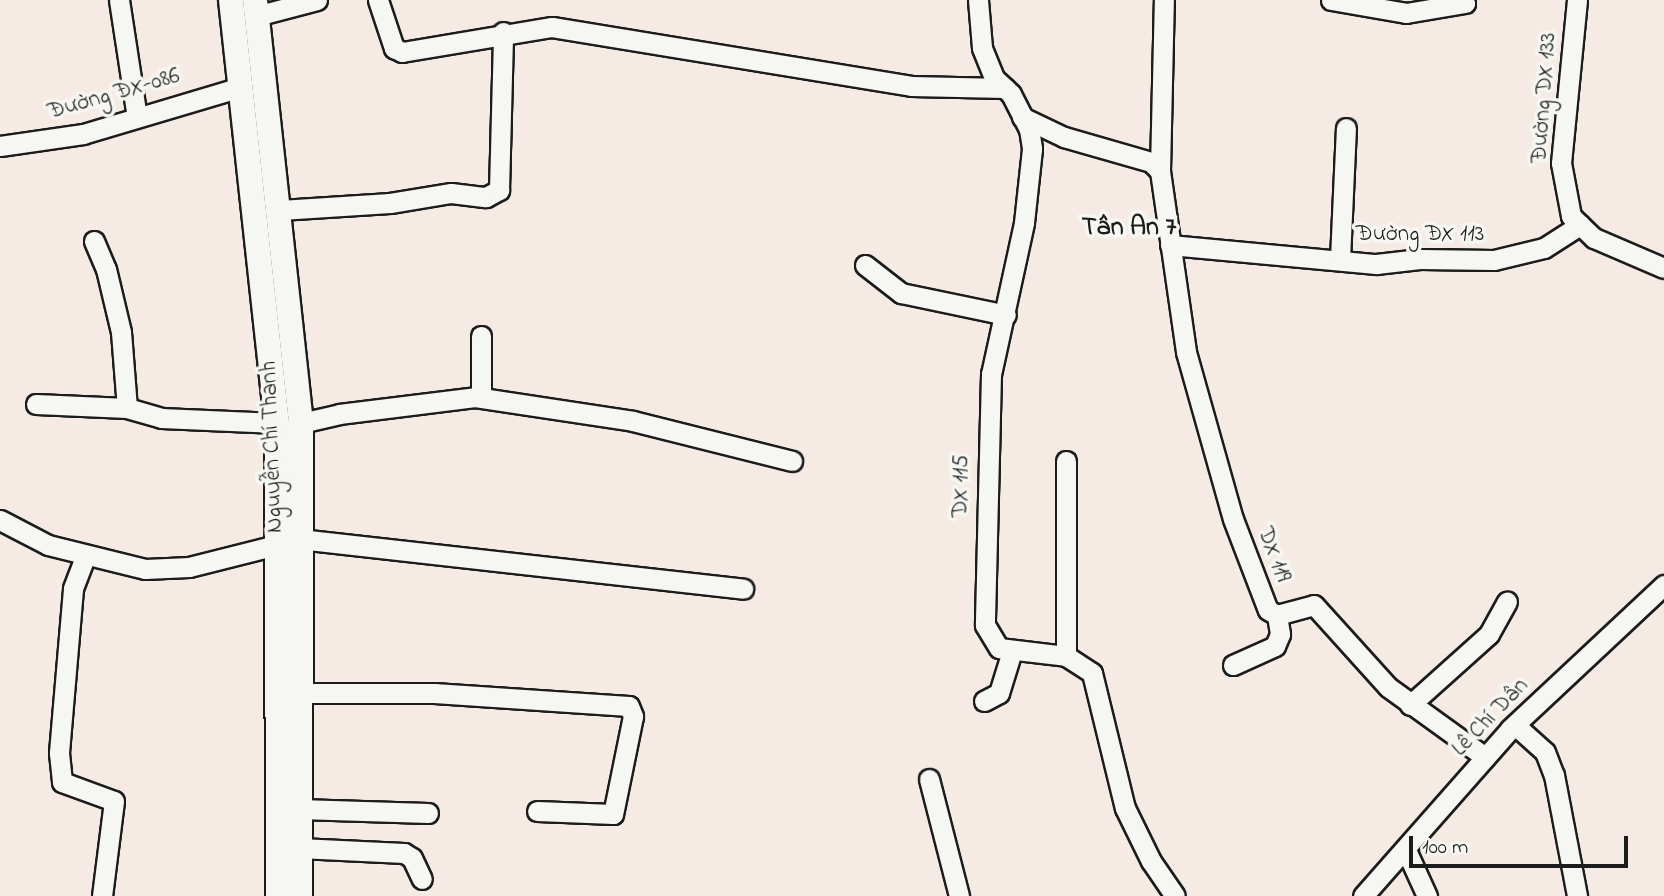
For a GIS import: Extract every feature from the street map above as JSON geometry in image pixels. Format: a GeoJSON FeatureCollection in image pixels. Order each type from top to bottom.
{"type":"FeatureCollection","features":[{"type":"Feature","properties":{"kind":"main road","name":"Nguyễn Chí Thanh"},"geometry":{"type":"LineString","coordinates":[[231,0],[289,423]]}},
{"type":"Feature","properties":{"kind":"main road","name":"Nguyễn Chí Thanh"},"geometry":{"type":"LineString","coordinates":[[255,8],[280,210],[289,423],[278,896]]}},
{"type":"Feature","properties":{"kind":"main road","name":"Nguyễn Chí Thanh"},"geometry":{"type":"LineString","coordinates":[[288,542],[299,693],[300,896]]}},
{"type":"Feature","properties":{"kind":"street"},"geometry":{"type":"LineString","coordinates":[[119,0],[137,117]]}},
{"type":"Feature","properties":{"kind":"street"},"geometry":{"type":"LineString","coordinates":[[255,8],[317,0]]}},
{"type":"Feature","properties":{"kind":"street"},"geometry":{"type":"LineString","coordinates":[[378,0],[397,51],[441,47],[503,33],[565,28],[911,86],[1004,88]]}},
{"type":"Feature","properties":{"kind":"street","name":"DX 115"},"geometry":{"type":"LineString","coordinates":[[978,0],[982,48],[994,78],[1004,88],[1022,117],[1032,149],[1024,223],[1006,315],[990,373],[985,625],[999,648],[1012,651]]}},
{"type":"Feature","properties":{"kind":"street","name":"DX 119"},"geometry":{"type":"LineString","coordinates":[[1164,0],[1160,171],[1186,352],[1233,519],[1268,610],[1277,615],[1314,605],[1410,705],[1485,757]]}},
{"type":"Feature","properties":{"kind":"street"},"geometry":{"type":"LineString","coordinates":[[1331,0],[1406,13],[1465,3]]}},
{"type":"Feature","properties":{"kind":"street","name":"Đường DX 133"},"geometry":{"type":"LineString","coordinates":[[1577,0],[1561,163],[1571,216],[1580,225]]}},
{"type":"Feature","properties":{"kind":"street"},"geometry":{"type":"LineString","coordinates":[[280,210],[390,203],[451,193],[486,197],[499,190],[503,33]]}},
{"type":"Feature","properties":{"kind":"street","name":"Đường ĐX-086"},"geometry":{"type":"LineString","coordinates":[[0,146],[67,138],[241,87]]}},
{"type":"Feature","properties":{"kind":"street"},"geometry":{"type":"LineString","coordinates":[[1022,117],[1064,136],[1151,162],[1160,171]]}},
{"type":"Feature","properties":{"kind":"street"},"geometry":{"type":"LineString","coordinates":[[1340,259],[1346,128]]}},
{"type":"Feature","properties":{"kind":"street"},"geometry":{"type":"LineString","coordinates":[[1580,225],[1594,238],[1664,268]]}},
{"type":"Feature","properties":{"kind":"street","name":"Đường ĐX 113"},"geometry":{"type":"LineString","coordinates":[[1170,246],[1376,264],[1420,259],[1494,260],[1544,248],[1580,225]]}},
{"type":"Feature","properties":{"kind":"street"},"geometry":{"type":"LineString","coordinates":[[94,241],[106,269],[121,332],[127,408]]}},
{"type":"Feature","properties":{"kind":"street"},"geometry":{"type":"LineString","coordinates":[[864,265],[901,293],[1006,315]]}},
{"type":"Feature","properties":{"kind":"street"},"geometry":{"type":"LineString","coordinates":[[481,336],[481,397]]}},
{"type":"Feature","properties":{"kind":"street"},"geometry":{"type":"LineString","coordinates":[[36,404],[127,408],[161,418],[289,423],[385,407],[481,397],[632,421],[792,461]]}},
{"type":"Feature","properties":{"kind":"street"},"geometry":{"type":"LineString","coordinates":[[1066,461],[1066,656]]}},
{"type":"Feature","properties":{"kind":"street"},"geometry":{"type":"LineString","coordinates":[[0,520],[48,545],[85,557],[156,569],[189,567],[288,542],[743,589]]}},
{"type":"Feature","properties":{"kind":"street"},"geometry":{"type":"LineString","coordinates":[[85,557],[73,589],[59,753],[62,782],[71,789],[107,795],[114,801],[102,896]]}},
{"type":"Feature","properties":{"kind":"street","name":"Lê Chí Dân"},"geometry":{"type":"LineString","coordinates":[[1363,896],[1515,724],[1664,585]]}},
{"type":"Feature","properties":{"kind":"street"},"geometry":{"type":"LineString","coordinates":[[1410,705],[1489,634],[1507,602]]}},
{"type":"Feature","properties":{"kind":"street"},"geometry":{"type":"LineString","coordinates":[[1233,665],[1275,646],[1280,634],[1277,615]]}},
{"type":"Feature","properties":{"kind":"street"},"geometry":{"type":"LineString","coordinates":[[984,701],[999,693],[1012,651],[1066,656],[1092,673],[1125,807],[1151,862],[1175,896]]}},
{"type":"Feature","properties":{"kind":"street"},"geometry":{"type":"LineString","coordinates":[[299,693],[434,693],[629,706],[633,716],[613,814],[537,811]]}},
{"type":"Feature","properties":{"kind":"street"},"geometry":{"type":"LineString","coordinates":[[1515,724],[1545,752],[1554,775],[1577,896]]}},
{"type":"Feature","properties":{"kind":"street"},"geometry":{"type":"LineString","coordinates":[[929,779],[959,896]]}},
{"type":"Feature","properties":{"kind":"street"},"geometry":{"type":"LineString","coordinates":[[299,809],[428,813]]}},
{"type":"Feature","properties":{"kind":"street"},"geometry":{"type":"LineString","coordinates":[[299,848],[404,853],[412,858],[422,879]]}},
{"type":"Feature","properties":{"kind":"street"},"geometry":{"type":"LineString","coordinates":[[1406,850],[1427,896]]}},
{"type":"Feature","properties":{"kind":"district","name":"Tân An 7"},"geometry":{"type":"Point","coordinates":[1129,229]}}]}
